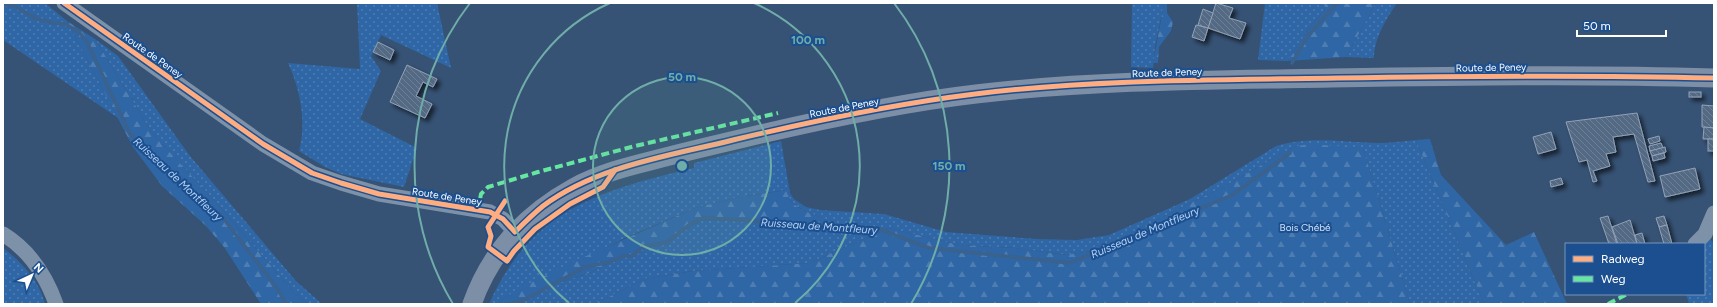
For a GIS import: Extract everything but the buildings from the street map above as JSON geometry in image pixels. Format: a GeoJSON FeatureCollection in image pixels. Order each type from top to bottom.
{"type":"FeatureCollection","features":[{"type":"Feature","properties":{"kind":"main road","name":"Route de Peney"},"geometry":{"type":"LineString","coordinates":[[516,232],[532,215],[554,199],[580,184],[615,170],[696,149],[831,118],[923,101],[975,94],[1073,85],[1156,81],[1548,75],[1714,78]]}},
{"type":"Feature","properties":{"kind":"main road"},"geometry":{"type":"LineString","coordinates":[[472,304],[478,288],[497,254],[516,232]]}},
{"type":"Feature","properties":{"kind":"street","name":"Route de Peney"},"geometry":{"type":"LineString","coordinates":[[64,3],[263,144],[312,173],[379,194],[490,212],[503,219],[516,232]]}},
{"type":"Feature","properties":{"kind":"street"},"geometry":{"type":"LineString","coordinates":[[1696,243],[1705,234],[1714,213]]}},
{"type":"Feature","properties":{"kind":"street"},"geometry":{"type":"LineString","coordinates":[[3,234],[16,244],[34,262],[47,282],[56,304]]}},
{"type":"Feature","properties":{"kind":"green space"},"geometry":{"type":"Polygon","coordinates":[[[3,3],[45,3],[67,21],[118,118],[3,40],[3,3]]]}},
{"type":"Feature","properties":{"kind":"green space"},"geometry":{"type":"Polygon","coordinates":[[[357,3],[437,3],[451,68],[381,35],[371,56],[381,71],[360,119],[417,148],[404,187],[341,174],[325,167],[299,151],[302,129],[301,106],[296,84],[288,63],[360,69],[357,3]]]}},
{"type":"Feature","properties":{"kind":"green space"},"geometry":{"type":"Polygon","coordinates":[[[1132,3],[1164,3],[1155,47],[1153,68],[1131,67],[1132,3]]]}},
{"type":"Feature","properties":{"kind":"green space"},"geometry":{"type":"Polygon","coordinates":[[[1164,3],[1167,3],[1167,13],[1173,22],[1171,31],[1159,47],[1158,63],[1153,63],[1164,3]]]}},
{"type":"Feature","properties":{"kind":"green space"},"geometry":{"type":"Polygon","coordinates":[[[1265,3],[1324,3],[1325,10],[1309,28],[1288,61],[1258,60],[1265,3]]]}},
{"type":"Feature","properties":{"kind":"green space"},"geometry":{"type":"Polygon","coordinates":[[[1324,3],[1376,3],[1346,57],[1288,61],[1309,28],[1325,10],[1324,3]]]}},
{"type":"Feature","properties":{"kind":"green space"},"geometry":{"type":"Polygon","coordinates":[[[1376,3],[1397,3],[1378,36],[1374,58],[1346,57],[1376,3]]]}},
{"type":"Feature","properties":{"kind":"green space"},"geometry":{"type":"Polygon","coordinates":[[[67,21],[95,39],[152,133],[222,209],[295,294],[308,304],[261,304],[224,247],[205,225],[162,186],[133,147],[67,21]]]}},
{"type":"Feature","properties":{"kind":"green space"},"geometry":{"type":"Polygon","coordinates":[[[95,39],[118,56],[190,156],[296,281],[322,304],[308,304],[295,294],[222,209],[152,133],[95,39]]]}},
{"type":"Feature","properties":{"kind":"green space"},"geometry":{"type":"Polygon","coordinates":[[[1430,139],[1441,175],[1506,245],[1534,232],[1567,304],[1484,304],[1416,140],[1430,139]]]}},
{"type":"Feature","properties":{"kind":"green space"},"geometry":{"type":"Polygon","coordinates":[[[1313,140],[1377,143],[1416,140],[1484,304],[1410,304],[1363,148],[1297,146],[1227,185],[1097,250],[1067,255],[1015,248],[959,245],[889,228],[809,263],[693,271],[644,279],[595,304],[517,304],[551,285],[592,272],[633,251],[646,247],[662,247],[691,226],[702,221],[713,220],[834,225],[820,217],[806,212],[794,204],[785,190],[735,198],[695,208],[625,238],[501,300],[498,304],[489,304],[506,272],[526,246],[548,225],[572,209],[599,196],[629,185],[694,168],[694,163],[781,141],[790,193],[794,199],[806,207],[820,210],[884,214],[946,232],[1037,239],[1077,240],[1109,235],[1190,199],[1276,146],[1313,140]]]}},
{"type":"Feature","properties":{"kind":"green space","name":"Bois Chébé"},"geometry":{"type":"Polygon","coordinates":[[[1310,144],[1363,148],[1410,304],[595,304],[644,279],[693,271],[809,263],[889,228],[959,245],[1015,248],[1066,255],[1097,250],[1227,185],[1284,152],[1297,146],[1310,144]]]}},
{"type":"Feature","properties":{"kind":"green space"},"geometry":{"type":"Polygon","coordinates":[[[786,190],[791,201],[799,208],[824,218],[834,225],[713,220],[702,221],[691,226],[662,247],[646,247],[633,251],[592,272],[551,285],[517,304],[498,304],[501,300],[520,288],[575,261],[695,208],[735,198],[786,190]]]}},
{"type":"Feature","properties":{"kind":"green space"},"geometry":{"type":"Polygon","coordinates":[[[1709,238],[1714,243],[1714,304],[1689,304],[1686,295],[1705,295],[1705,243],[1709,238]]]}},
{"type":"Feature","properties":{"kind":"green space"},"geometry":{"type":"Polygon","coordinates":[[[3,248],[29,273],[39,288],[45,304],[3,304],[3,248]]]}},
{"type":"Feature","properties":{"kind":"waterway","name":"Ruisseau de Montfleury"},"geometry":{"type":"LineString","coordinates":[[1292,63],[1307,37],[1337,3]]}},
{"type":"Feature","properties":{"kind":"waterway","name":"Ruisseau de Montfleury"},"geometry":{"type":"LineString","coordinates":[[3,4],[14,6],[37,19],[65,24],[79,32],[87,42],[130,134],[223,218],[277,288],[286,304]]}},
{"type":"Feature","properties":{"kind":"waterway","name":"Ruisseau de Montfleury"},"geometry":{"type":"LineString","coordinates":[[508,304],[524,300],[585,267],[610,262],[623,256],[633,256],[644,246],[666,243],[689,225],[700,219],[706,218],[876,228],[929,248],[1070,263],[1232,195],[1290,153]]}},
{"type":"Feature","properties":{"kind":"marked path"},"geometry":{"type":"LineString","coordinates":[[478,210],[481,194],[488,187],[635,146],[778,113]]}},
{"type":"Feature","properties":{"kind":"marked path"},"geometry":{"type":"LineString","coordinates":[[1608,304],[1625,295]]}},
{"type":"Feature","properties":{"kind":"cycle path"},"geometry":{"type":"LineString","coordinates":[[64,3],[263,144],[312,173],[379,194],[490,212],[503,219],[515,232],[543,206],[564,192],[586,181],[634,164],[684,151],[823,120],[884,108],[975,94],[1066,85],[1202,80],[1526,76],[1714,78]]}},
{"type":"Feature","properties":{"kind":"cycle path"},"geometry":{"type":"LineString","coordinates":[[505,201],[488,227],[491,236],[488,247],[507,261],[514,251],[535,229],[570,204],[603,187],[615,170]]}}]}
